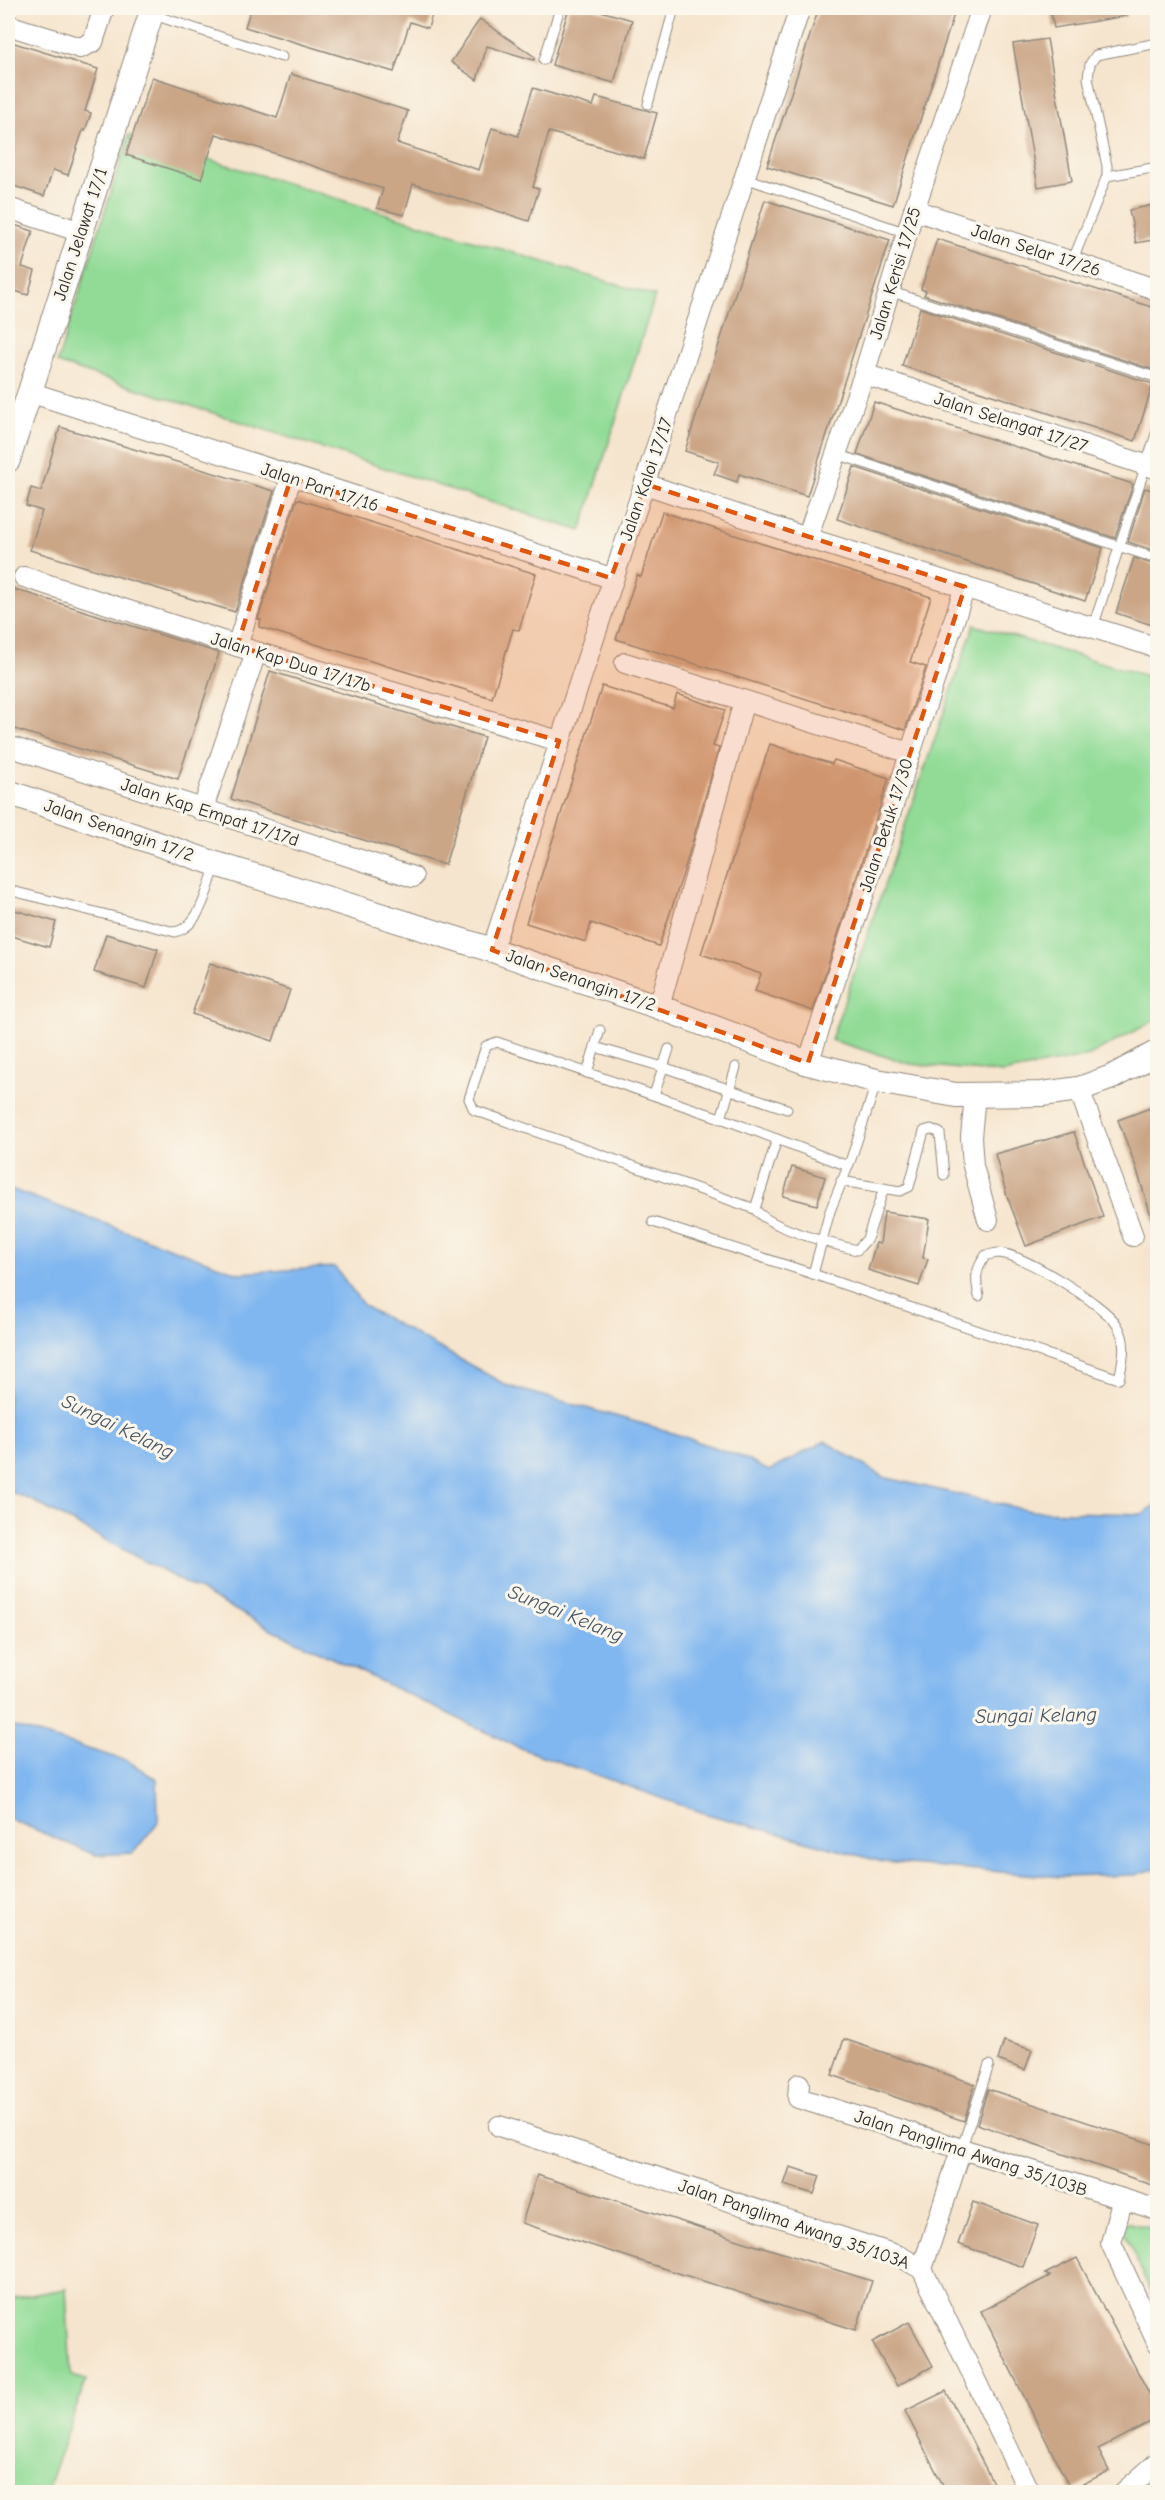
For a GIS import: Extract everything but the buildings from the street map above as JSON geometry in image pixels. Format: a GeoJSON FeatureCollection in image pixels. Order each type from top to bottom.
{"type":"FeatureCollection","features":[{"type":"Feature","properties":{"kind":"street"},"geometry":{"type":"LineString","coordinates":[[8,25],[80,48],[93,42],[104,8]]}},
{"type":"Feature","properties":{"kind":"street","name":"Jalan Kaloi 17/17"},"geometry":{"type":"LineString","coordinates":[[492,950],[800,8]]}},
{"type":"Feature","properties":{"kind":"street","name":"Jalan Kerisi 17/25"},"geometry":{"type":"LineString","coordinates":[[807,538],[864,374],[914,210],[982,8]]}},
{"type":"Feature","properties":{"kind":"street","name":"Jalan Jelawat 17/1"},"geometry":{"type":"LineString","coordinates":[[8,460],[152,11]]}},
{"type":"Feature","properties":{"kind":"street"},"geometry":{"type":"LineString","coordinates":[[8,208],[81,232]]}},
{"type":"Feature","properties":{"kind":"street","name":"Jalan Selar 17/26"},"geometry":{"type":"LineString","coordinates":[[914,210],[1158,290]]}},
{"type":"Feature","properties":{"kind":"street","name":"Jalan Selangat 17/27"},"geometry":{"type":"LineString","coordinates":[[864,374],[1151,468]]}},
{"type":"Feature","properties":{"kind":"street","name":"Jalan Pari 17/16"},"geometry":{"type":"LineString","coordinates":[[29,392],[291,478],[612,578]]}},
{"type":"Feature","properties":{"kind":"street"},"geometry":{"type":"LineString","coordinates":[[202,811],[291,478]]}},
{"type":"Feature","properties":{"kind":"street"},"geometry":{"type":"LineString","coordinates":[[645,484],[807,538],[1158,648]]}},
{"type":"Feature","properties":{"kind":"street","name":"Jalan Kap Dua 17/17b"},"geometry":{"type":"LineString","coordinates":[[24,577],[246,649],[559,741]]}},
{"type":"Feature","properties":{"kind":"street","name":"Jalan Betuk 17/30"},"geometry":{"type":"LineString","coordinates":[[808,1063],[965,587]]}},
{"type":"Feature","properties":{"kind":"street"},"geometry":{"type":"LineString","coordinates":[[625,663],[910,753]]}},
{"type":"Feature","properties":{"kind":"street"},"geometry":{"type":"LineString","coordinates":[[659,1007],[744,700]]}},
{"type":"Feature","properties":{"kind":"street","name":"Jalan Kap Empat 17/17d"},"geometry":{"type":"LineString","coordinates":[[8,746],[413,878]]}},
{"type":"Feature","properties":{"kind":"street","name":"Jalan Senangin 17/2"},"geometry":{"type":"LineString","coordinates":[[8,792],[216,864],[492,950],[659,1007],[808,1063],[877,1081],[910,1088],[975,1095],[1042,1094],[1079,1089],[1112,1077],[1158,1052]]}},
{"type":"Feature","properties":{"kind":"street"},"geometry":{"type":"LineString","coordinates":[[1079,1089],[1132,1236]]}},
{"type":"Feature","properties":{"kind":"street"},"geometry":{"type":"LineString","coordinates":[[975,1095],[970,1137],[973,1166],[988,1220]]}},
{"type":"Feature","properties":{"kind":"street","name":"Jalan Panglima Awang 35/103B"},"geometry":{"type":"LineString","coordinates":[[799,2084],[798,2098],[1158,2211]]}},
{"type":"Feature","properties":{"kind":"street","name":"Jalan Panglima Awang 35/103A"},"geometry":{"type":"LineString","coordinates":[[499,2126],[899,2256],[922,2269],[1029,2493]]}},
{"type":"Feature","properties":{"kind":"street"},"geometry":{"type":"LineString","coordinates":[[922,2269],[961,2150]]}},
{"type":"Feature","properties":{"kind":"street"},"geometry":{"type":"LineString","coordinates":[[1122,2201],[1111,2243],[1158,2344]]}},
{"type":"Feature","properties":{"kind":"street"},"geometry":{"type":"LineString","coordinates":[[1124,2493],[1158,2462]]}},
{"type":"Feature","properties":{"kind":"lane"},"geometry":{"type":"LineString","coordinates":[[544,60],[560,8]]}},
{"type":"Feature","properties":{"kind":"lane"},"geometry":{"type":"LineString","coordinates":[[648,104],[674,8]]}},
{"type":"Feature","properties":{"kind":"lane"},"geometry":{"type":"LineString","coordinates":[[152,11],[282,57]]}},
{"type":"Feature","properties":{"kind":"lane"},"geometry":{"type":"LineString","coordinates":[[1072,262],[1107,176],[1107,166],[1088,78],[1090,64],[1096,55],[1158,43]]}},
{"type":"Feature","properties":{"kind":"lane"},"geometry":{"type":"LineString","coordinates":[[1107,176],[1158,167]]}},
{"type":"Feature","properties":{"kind":"lane"},"geometry":{"type":"LineString","coordinates":[[745,178],[907,233]]}},
{"type":"Feature","properties":{"kind":"lane"},"geometry":{"type":"LineString","coordinates":[[889,291],[1158,378]]}},
{"type":"Feature","properties":{"kind":"lane"},"geometry":{"type":"LineString","coordinates":[[1093,627],[1119,546],[1151,468],[1158,428]]}},
{"type":"Feature","properties":{"kind":"lane"},"geometry":{"type":"LineString","coordinates":[[836,454],[1158,559]]}},
{"type":"Feature","properties":{"kind":"lane"},"geometry":{"type":"LineString","coordinates":[[8,890],[175,932],[186,929],[195,919],[216,864]]}},
{"type":"Feature","properties":{"kind":"lane"},"geometry":{"type":"LineString","coordinates":[[587,1073],[600,1030]]}},
{"type":"Feature","properties":{"kind":"lane"},"geometry":{"type":"LineString","coordinates":[[848,1166],[722,1119],[497,1042],[486,1046],[469,1099],[474,1110],[484,1115],[755,1209],[759,1215],[769,1220],[822,1241],[857,1250],[867,1239],[884,1188]]}},
{"type":"Feature","properties":{"kind":"lane"},"geometry":{"type":"LineString","coordinates":[[595,1047],[663,1067],[787,1109]]}},
{"type":"Feature","properties":{"kind":"lane"},"geometry":{"type":"LineString","coordinates":[[654,1095],[669,1049]]}},
{"type":"Feature","properties":{"kind":"lane"},"geometry":{"type":"LineString","coordinates":[[722,1119],[736,1067]]}},
{"type":"Feature","properties":{"kind":"lane"},"geometry":{"type":"LineString","coordinates":[[813,1274],[841,1181],[877,1081]]}},
{"type":"Feature","properties":{"kind":"lane"},"geometry":{"type":"LineString","coordinates":[[841,1181],[900,1191],[909,1187],[924,1131],[931,1129],[940,1133],[944,1175]]}},
{"type":"Feature","properties":{"kind":"lane"},"geometry":{"type":"LineString","coordinates":[[755,1209],[777,1140]]}},
{"type":"Feature","properties":{"kind":"lane"},"geometry":{"type":"LineString","coordinates":[[653,1222],[813,1274],[1119,1379],[1125,1352],[1117,1325],[1096,1304],[1040,1268],[1000,1253],[986,1255],[977,1267],[975,1280],[979,1296]]}},
{"type":"Feature","properties":{"kind":"lane"},"geometry":{"type":"LineString","coordinates":[[961,2150],[989,2066]]}},
{"type":"Feature","properties":{"kind":"highlighted area"},"geometry":{"type":"Polygon","coordinates":[[[291,478],[611,578],[645,484],[965,587],[808,1063],[492,950],[559,741],[237,646],[291,478]]]}},
{"type":"Feature","properties":{"kind":"green space"},"geometry":{"type":"Polygon","coordinates":[[[129,135],[655,296],[581,531],[57,363],[129,135]]]}},
{"type":"Feature","properties":{"kind":"green space"},"geometry":{"type":"Polygon","coordinates":[[[974,625],[1157,679],[1157,1019],[1089,1056],[1002,1073],[910,1064],[831,1040],[974,625]]]}},
{"type":"Feature","properties":{"kind":"green space"},"geometry":{"type":"Polygon","coordinates":[[[1130,2223],[1157,2229],[1157,2306],[1123,2230],[1124,2224],[1130,2223]]]}},
{"type":"Feature","properties":{"kind":"green space"},"geometry":{"type":"Polygon","coordinates":[[[66,2289],[71,2376],[86,2380],[46,2492],[8,2492],[8,2299],[66,2289]]]}},
{"type":"Feature","properties":{"kind":"water","name":"Sungai Kelang"},"geometry":{"type":"Polygon","coordinates":[[[8,1188],[239,1273],[335,1267],[364,1306],[508,1386],[661,1429],[739,1456],[769,1471],[825,1441],[883,1477],[1031,1511],[1143,1514],[1157,1504],[1157,1868],[1135,1875],[1062,1877],[883,1862],[707,1814],[520,1748],[265,1626],[31,1500],[8,1491],[8,1188]]]}},
{"type":"Feature","properties":{"kind":"water"},"geometry":{"type":"Polygon","coordinates":[[[8,1725],[128,1761],[157,1780],[158,1822],[133,1853],[95,1855],[8,1818],[8,1725]]]}}]}
